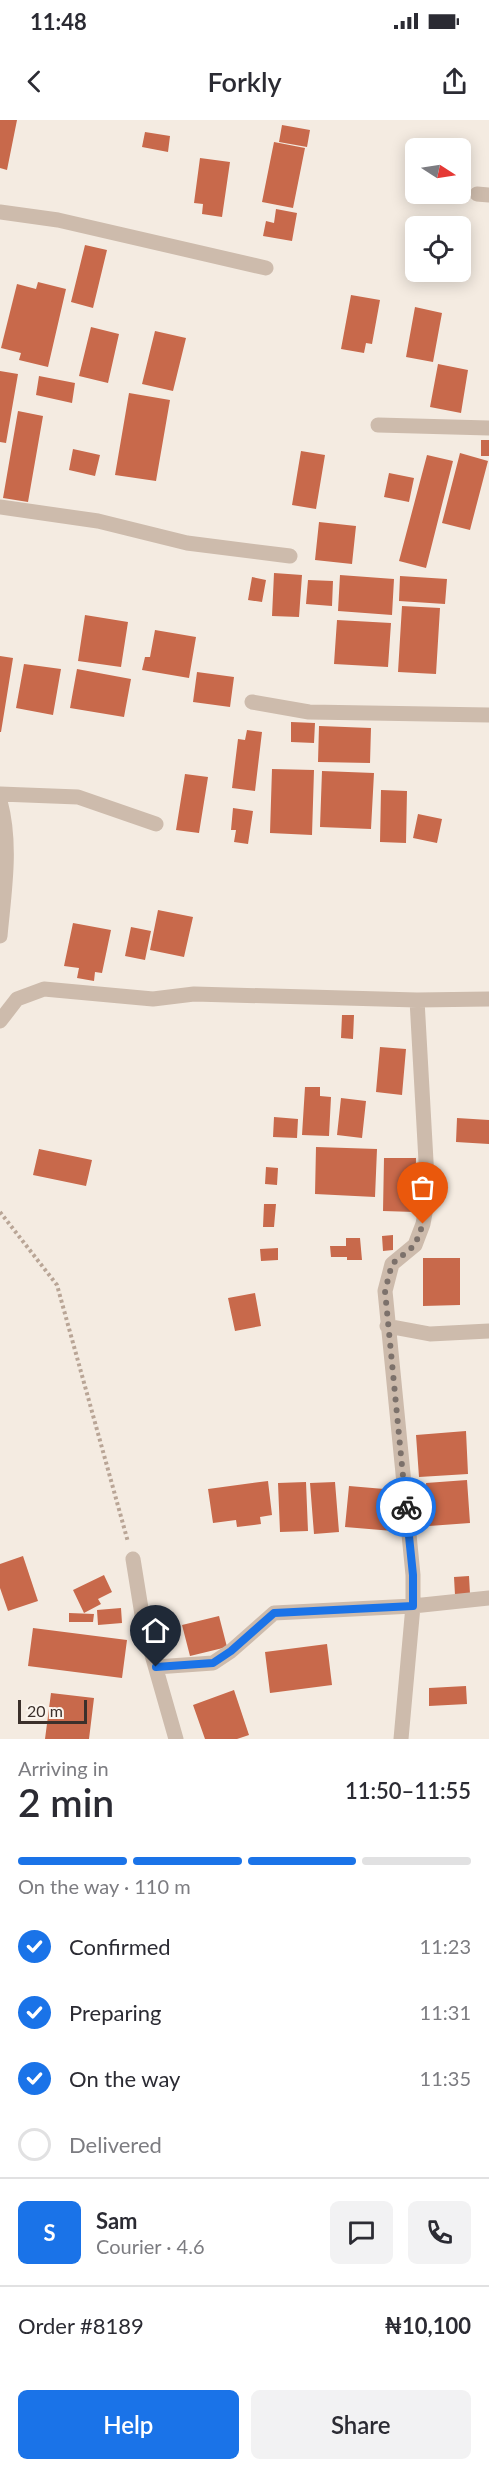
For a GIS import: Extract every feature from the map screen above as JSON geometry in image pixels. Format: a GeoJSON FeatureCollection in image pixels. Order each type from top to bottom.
{"type":"FeatureCollection","features":[{"type":"Feature","properties":{"kind":"street"},"geometry":{"type":"LineString","coordinates":[[0,212],[58,220],[266,268]]}},
{"type":"Feature","properties":{"kind":"street"},"geometry":{"type":"LineString","coordinates":[[378,425],[489,428]]}},
{"type":"Feature","properties":{"kind":"street"},"geometry":{"type":"LineString","coordinates":[[0,507],[98,521],[187,543],[290,556]]}},
{"type":"Feature","properties":{"kind":"street"},"geometry":{"type":"LineString","coordinates":[[252,702],[309,712],[489,715]]}},
{"type":"Feature","properties":{"kind":"street"},"geometry":{"type":"LineString","coordinates":[[0,794],[78,797],[156,824]]}},
{"type":"Feature","properties":{"kind":"street"},"geometry":{"type":"LineString","coordinates":[[0,801],[4,815],[7,853],[0,936]]}},
{"type":"Feature","properties":{"kind":"street"},"geometry":{"type":"LineString","coordinates":[[0,1021],[17,999],[44,989],[153,999],[194,994],[417,1000],[489,999]]}},
{"type":"Feature","properties":{"kind":"street"},"geometry":{"type":"LineString","coordinates":[[401,1739],[413,1606],[411,1552],[385,1291],[392,1264],[415,1245],[423,1224],[428,1197],[417,1000]]}},
{"type":"Feature","properties":{"kind":"street"},"geometry":{"type":"LineString","coordinates":[[387,1326],[430,1334],[489,1331]]}},
{"type":"Feature","properties":{"kind":"street"},"geometry":{"type":"LineString","coordinates":[[133,1559],[144,1627],[176,1739]]}},
{"type":"Feature","properties":{"kind":"street"},"geometry":{"type":"LineString","coordinates":[[156,1667],[213,1663],[231,1651],[274,1613],[413,1606],[489,1598]]}},
{"type":"Feature","properties":{"kind":"path"},"geometry":{"type":"LineString","coordinates":[[0,1212],[57,1286],[133,1559]]}},
{"type":"Feature","properties":{"kind":"building"},"geometry":{"type":"Polygon","coordinates":[[[0,120],[17,120],[7,170],[0,168],[0,120]]]}},
{"type":"Feature","properties":{"kind":"building"},"geometry":{"type":"Polygon","coordinates":[[[282,125],[310,130],[307,147],[279,142],[282,125]]]}},
{"type":"Feature","properties":{"kind":"building"},"geometry":{"type":"Polygon","coordinates":[[[145,132],[170,136],[168,152],[142,147],[145,132]]]}},
{"type":"Feature","properties":{"kind":"building"},"geometry":{"type":"Polygon","coordinates":[[[274,142],[305,148],[293,208],[262,202],[274,142]]]}},
{"type":"Feature","properties":{"kind":"building"},"geometry":{"type":"Polygon","coordinates":[[[200,158],[230,162],[222,217],[202,214],[203,204],[194,203],[200,158]]]}},
{"type":"Feature","properties":{"kind":"building"},"geometry":{"type":"Polygon","coordinates":[[[276,209],[297,213],[292,241],[263,236],[266,221],[274,223],[276,209]]]}},
{"type":"Feature","properties":{"kind":"building"},"geometry":{"type":"Polygon","coordinates":[[[85,245],[107,250],[93,308],[71,302],[85,245]]]}},
{"type":"Feature","properties":{"kind":"building"},"geometry":{"type":"Polygon","coordinates":[[[38,282],[66,289],[48,367],[19,360],[21,353],[1,348],[17,284],[36,289],[38,282]]]}},
{"type":"Feature","properties":{"kind":"building"},"geometry":{"type":"Polygon","coordinates":[[[351,295],[380,300],[372,344],[366,343],[364,353],[341,349],[351,295]]]}},
{"type":"Feature","properties":{"kind":"building"},"geometry":{"type":"Polygon","coordinates":[[[415,307],[442,313],[433,362],[406,357],[415,307]]]}},
{"type":"Feature","properties":{"kind":"building"},"geometry":{"type":"Polygon","coordinates":[[[91,327],[119,334],[108,383],[79,376],[91,327]]]}},
{"type":"Feature","properties":{"kind":"building"},"geometry":{"type":"Polygon","coordinates":[[[155,331],[186,338],[173,391],[142,384],[155,331]]]}},
{"type":"Feature","properties":{"kind":"building"},"geometry":{"type":"Polygon","coordinates":[[[438,364],[468,370],[461,413],[430,407],[438,364]]]}},
{"type":"Feature","properties":{"kind":"building"},"geometry":{"type":"Polygon","coordinates":[[[0,371],[18,374],[6,443],[0,442],[0,371]]]}},
{"type":"Feature","properties":{"kind":"building"},"geometry":{"type":"Polygon","coordinates":[[[39,376],[75,383],[72,403],[36,395],[39,376]]]}},
{"type":"Feature","properties":{"kind":"building"},"geometry":{"type":"Polygon","coordinates":[[[129,393],[170,400],[156,481],[115,475],[129,393]]]}},
{"type":"Feature","properties":{"kind":"building"},"geometry":{"type":"Polygon","coordinates":[[[18,411],[43,416],[28,502],[3,498],[18,411]]]}},
{"type":"Feature","properties":{"kind":"building"},"geometry":{"type":"Polygon","coordinates":[[[481,440],[489,440],[489,456],[481,456],[481,440]]]}},
{"type":"Feature","properties":{"kind":"building"},"geometry":{"type":"Polygon","coordinates":[[[73,449],[100,455],[95,476],[69,470],[73,449]]]}},
{"type":"Feature","properties":{"kind":"building"},"geometry":{"type":"Polygon","coordinates":[[[301,451],[325,455],[316,509],[292,505],[301,451]]]}},
{"type":"Feature","properties":{"kind":"building"},"geometry":{"type":"Polygon","coordinates":[[[460,453],[488,461],[470,530],[442,523],[460,453]]]}},
{"type":"Feature","properties":{"kind":"building"},"geometry":{"type":"Polygon","coordinates":[[[427,455],[453,461],[426,568],[399,561],[427,455]]]}},
{"type":"Feature","properties":{"kind":"building"},"geometry":{"type":"Polygon","coordinates":[[[389,473],[414,478],[409,502],[384,497],[389,473]]]}},
{"type":"Feature","properties":{"kind":"building"},"geometry":{"type":"Polygon","coordinates":[[[319,522],[356,526],[352,564],[315,560],[319,522]]]}},
{"type":"Feature","properties":{"kind":"building"},"geometry":{"type":"Polygon","coordinates":[[[274,573],[302,575],[299,617],[272,616],[274,573]]]}},
{"type":"Feature","properties":{"kind":"building"},"geometry":{"type":"Polygon","coordinates":[[[340,575],[394,579],[392,615],[338,611],[340,575]]]}},
{"type":"Feature","properties":{"kind":"building"},"geometry":{"type":"Polygon","coordinates":[[[400,576],[447,579],[445,604],[399,601],[400,576]]]}},
{"type":"Feature","properties":{"kind":"building"},"geometry":{"type":"Polygon","coordinates":[[[252,577],[266,580],[262,602],[248,600],[252,577]]]}},
{"type":"Feature","properties":{"kind":"building"},"geometry":{"type":"Polygon","coordinates":[[[308,580],[333,581],[332,606],[306,604],[308,580]]]}},
{"type":"Feature","properties":{"kind":"building"},"geometry":{"type":"Polygon","coordinates":[[[402,606],[440,608],[436,674],[398,672],[402,606]]]}},
{"type":"Feature","properties":{"kind":"building"},"geometry":{"type":"Polygon","coordinates":[[[85,615],[128,622],[121,667],[78,661],[85,615]]]}},
{"type":"Feature","properties":{"kind":"building"},"geometry":{"type":"Polygon","coordinates":[[[337,620],[391,623],[388,667],[334,664],[337,620]]]}},
{"type":"Feature","properties":{"kind":"building"},"geometry":{"type":"Polygon","coordinates":[[[155,630],[196,637],[189,678],[142,670],[145,657],[150,657],[155,630]]]}},
{"type":"Feature","properties":{"kind":"building"},"geometry":{"type":"Polygon","coordinates":[[[0,656],[13,658],[1,732],[0,732],[0,656]]]}},
{"type":"Feature","properties":{"kind":"building"},"geometry":{"type":"Polygon","coordinates":[[[24,664],[61,669],[53,715],[16,708],[24,664]]]}},
{"type":"Feature","properties":{"kind":"building"},"geometry":{"type":"Polygon","coordinates":[[[77,669],[131,679],[124,717],[70,708],[77,669]]]}},
{"type":"Feature","properties":{"kind":"building"},"geometry":{"type":"Polygon","coordinates":[[[197,672],[234,677],[230,707],[193,702],[197,672]]]}},
{"type":"Feature","properties":{"kind":"building"},"geometry":{"type":"Polygon","coordinates":[[[291,722],[315,723],[314,743],[291,742],[291,722]]]}},
{"type":"Feature","properties":{"kind":"building"},"geometry":{"type":"Polygon","coordinates":[[[319,726],[371,728],[370,763],[318,762],[319,726]]]}},
{"type":"Feature","properties":{"kind":"building"},"geometry":{"type":"Polygon","coordinates":[[[247,730],[262,732],[255,791],[232,788],[238,739],[245,740],[247,730]]]}},
{"type":"Feature","properties":{"kind":"building"},"geometry":{"type":"Polygon","coordinates":[[[272,769],[314,770],[312,835],[270,833],[272,769]]]}},
{"type":"Feature","properties":{"kind":"building"},"geometry":{"type":"Polygon","coordinates":[[[322,771],[374,773],[371,829],[320,827],[322,771]]]}},
{"type":"Feature","properties":{"kind":"building"},"geometry":{"type":"Polygon","coordinates":[[[185,774],[208,777],[199,833],[176,830],[185,774]]]}},
{"type":"Feature","properties":{"kind":"building"},"geometry":{"type":"Polygon","coordinates":[[[381,790],[407,791],[406,843],[380,842],[381,790]]]}},
{"type":"Feature","properties":{"kind":"building"},"geometry":{"type":"Polygon","coordinates":[[[233,808],[253,811],[248,844],[234,842],[236,830],[231,830],[233,808]]]}},
{"type":"Feature","properties":{"kind":"building"},"geometry":{"type":"Polygon","coordinates":[[[418,814],[442,819],[437,843],[413,838],[418,814]]]}},
{"type":"Feature","properties":{"kind":"building"},"geometry":{"type":"Polygon","coordinates":[[[158,910],[193,917],[184,957],[150,950],[158,910]]]}},
{"type":"Feature","properties":{"kind":"building"},"geometry":{"type":"Polygon","coordinates":[[[73,923],[111,930],[102,973],[95,972],[94,981],[77,978],[79,968],[64,966],[73,923]]]}},
{"type":"Feature","properties":{"kind":"building"},"geometry":{"type":"Polygon","coordinates":[[[131,927],[151,931],[145,960],[125,956],[131,927]]]}},
{"type":"Feature","properties":{"kind":"building"},"geometry":{"type":"Polygon","coordinates":[[[342,1015],[354,1015],[353,1039],[341,1038],[342,1015]]]}},
{"type":"Feature","properties":{"kind":"building"},"geometry":{"type":"Polygon","coordinates":[[[380,1047],[406,1049],[402,1095],[376,1092],[380,1047]]]}},
{"type":"Feature","properties":{"kind":"building"},"geometry":{"type":"Polygon","coordinates":[[[305,1087],[320,1087],[320,1096],[331,1097],[329,1136],[302,1135],[305,1087]]]}},
{"type":"Feature","properties":{"kind":"building"},"geometry":{"type":"Polygon","coordinates":[[[341,1098],[366,1101],[362,1138],[337,1135],[341,1098]]]}},
{"type":"Feature","properties":{"kind":"building"},"geometry":{"type":"Polygon","coordinates":[[[274,1117],[298,1119],[297,1138],[273,1137],[274,1117]]]}},
{"type":"Feature","properties":{"kind":"building"},"geometry":{"type":"Polygon","coordinates":[[[457,1118],[489,1120],[489,1144],[456,1142],[457,1118]]]}},
{"type":"Feature","properties":{"kind":"building"},"geometry":{"type":"Polygon","coordinates":[[[316,1147],[377,1149],[375,1197],[315,1194],[316,1147]]]}},
{"type":"Feature","properties":{"kind":"building"},"geometry":{"type":"Polygon","coordinates":[[[39,1149],[92,1160],[86,1186],[33,1175],[39,1149]]]}},
{"type":"Feature","properties":{"kind":"building"},"geometry":{"type":"Polygon","coordinates":[[[384,1158],[416,1158],[415,1212],[383,1211],[384,1158]]]}},
{"type":"Feature","properties":{"kind":"building"},"geometry":{"type":"Polygon","coordinates":[[[266,1167],[278,1168],[277,1185],[265,1184],[266,1167]]]}},
{"type":"Feature","properties":{"kind":"building"},"geometry":{"type":"Polygon","coordinates":[[[264,1204],[276,1204],[274,1227],[263,1227],[264,1204]]]}},
{"type":"Feature","properties":{"kind":"building"},"geometry":{"type":"Polygon","coordinates":[[[393,1235],[393,1250],[383,1251],[382,1236],[393,1235]]]}},
{"type":"Feature","properties":{"kind":"building"},"geometry":{"type":"Polygon","coordinates":[[[346,1238],[360,1238],[362,1260],[331,1257],[330,1246],[346,1246],[346,1238]]]}},
{"type":"Feature","properties":{"kind":"building"},"geometry":{"type":"Polygon","coordinates":[[[278,1248],[278,1260],[261,1261],[260,1249],[278,1248]]]}},
{"type":"Feature","properties":{"kind":"building"},"geometry":{"type":"Polygon","coordinates":[[[423,1258],[460,1258],[460,1305],[423,1306],[423,1258]]]}},
{"type":"Feature","properties":{"kind":"building"},"geometry":{"type":"Polygon","coordinates":[[[255,1293],[261,1326],[235,1331],[228,1298],[255,1293]]]}},
{"type":"Feature","properties":{"kind":"building"},"geometry":{"type":"Polygon","coordinates":[[[466,1431],[468,1474],[419,1477],[416,1435],[466,1431]]]}},
{"type":"Feature","properties":{"kind":"building"},"geometry":{"type":"Polygon","coordinates":[[[467,1480],[470,1523],[429,1526],[426,1483],[467,1480]]]}},
{"type":"Feature","properties":{"kind":"building"},"geometry":{"type":"Polygon","coordinates":[[[268,1481],[272,1515],[260,1517],[261,1524],[237,1527],[236,1520],[213,1523],[208,1489],[268,1481]]]}},
{"type":"Feature","properties":{"kind":"building"},"geometry":{"type":"Polygon","coordinates":[[[306,1482],[308,1531],[280,1532],[278,1483],[306,1482]]]}},
{"type":"Feature","properties":{"kind":"building"},"geometry":{"type":"Polygon","coordinates":[[[335,1482],[339,1532],[314,1534],[310,1483],[335,1482]]]}},
{"type":"Feature","properties":{"kind":"building"},"geometry":{"type":"Polygon","coordinates":[[[349,1486],[396,1490],[393,1531],[345,1527],[349,1486]]]}},
{"type":"Feature","properties":{"kind":"building"},"geometry":{"type":"Polygon","coordinates":[[[23,1556],[38,1601],[8,1611],[0,1588],[0,1564],[23,1556]]]}},
{"type":"Feature","properties":{"kind":"building"},"geometry":{"type":"Polygon","coordinates":[[[104,1575],[112,1592],[98,1599],[101,1604],[84,1613],[73,1590],[104,1575]]]}},
{"type":"Feature","properties":{"kind":"building"},"geometry":{"type":"Polygon","coordinates":[[[469,1576],[470,1594],[455,1595],[454,1577],[469,1576]]]}},
{"type":"Feature","properties":{"kind":"building"},"geometry":{"type":"Polygon","coordinates":[[[121,1608],[122,1623],[98,1625],[97,1610],[121,1608]]]}},
{"type":"Feature","properties":{"kind":"building"},"geometry":{"type":"Polygon","coordinates":[[[69,1613],[94,1614],[93,1622],[69,1622],[69,1613]]]}},
{"type":"Feature","properties":{"kind":"building"},"geometry":{"type":"Polygon","coordinates":[[[219,1616],[227,1647],[190,1656],[182,1625],[219,1616]]]}},
{"type":"Feature","properties":{"kind":"building"},"geometry":{"type":"Polygon","coordinates":[[[33,1628],[127,1640],[122,1678],[28,1666],[33,1628]]]}},
{"type":"Feature","properties":{"kind":"building"},"geometry":{"type":"Polygon","coordinates":[[[327,1644],[332,1685],[270,1693],[265,1652],[327,1644]]]}},
{"type":"Feature","properties":{"kind":"building"},"geometry":{"type":"Polygon","coordinates":[[[466,1686],[467,1704],[429,1706],[429,1688],[466,1686]]]}},
{"type":"Feature","properties":{"kind":"building"},"geometry":{"type":"Polygon","coordinates":[[[234,1690],[249,1735],[237,1739],[205,1739],[193,1705],[234,1690]]]}},
{"type":"Feature","properties":{"kind":"building"},"geometry":{"type":"Polygon","coordinates":[[[51,1693],[94,1698],[89,1739],[45,1739],[51,1693]]]}},
{"type":"Feature","properties":{"kind":"way so far"},"geometry":{"type":"LineString","coordinates":[[406,1507],[385,1291],[392,1264],[415,1245],[423,1224]]}},
{"type":"Feature","properties":{"kind":"route"},"geometry":{"type":"LineString","coordinates":[[156,1667],[213,1663],[231,1651],[274,1613],[413,1606],[413,1575],[406,1507]]}}]}
